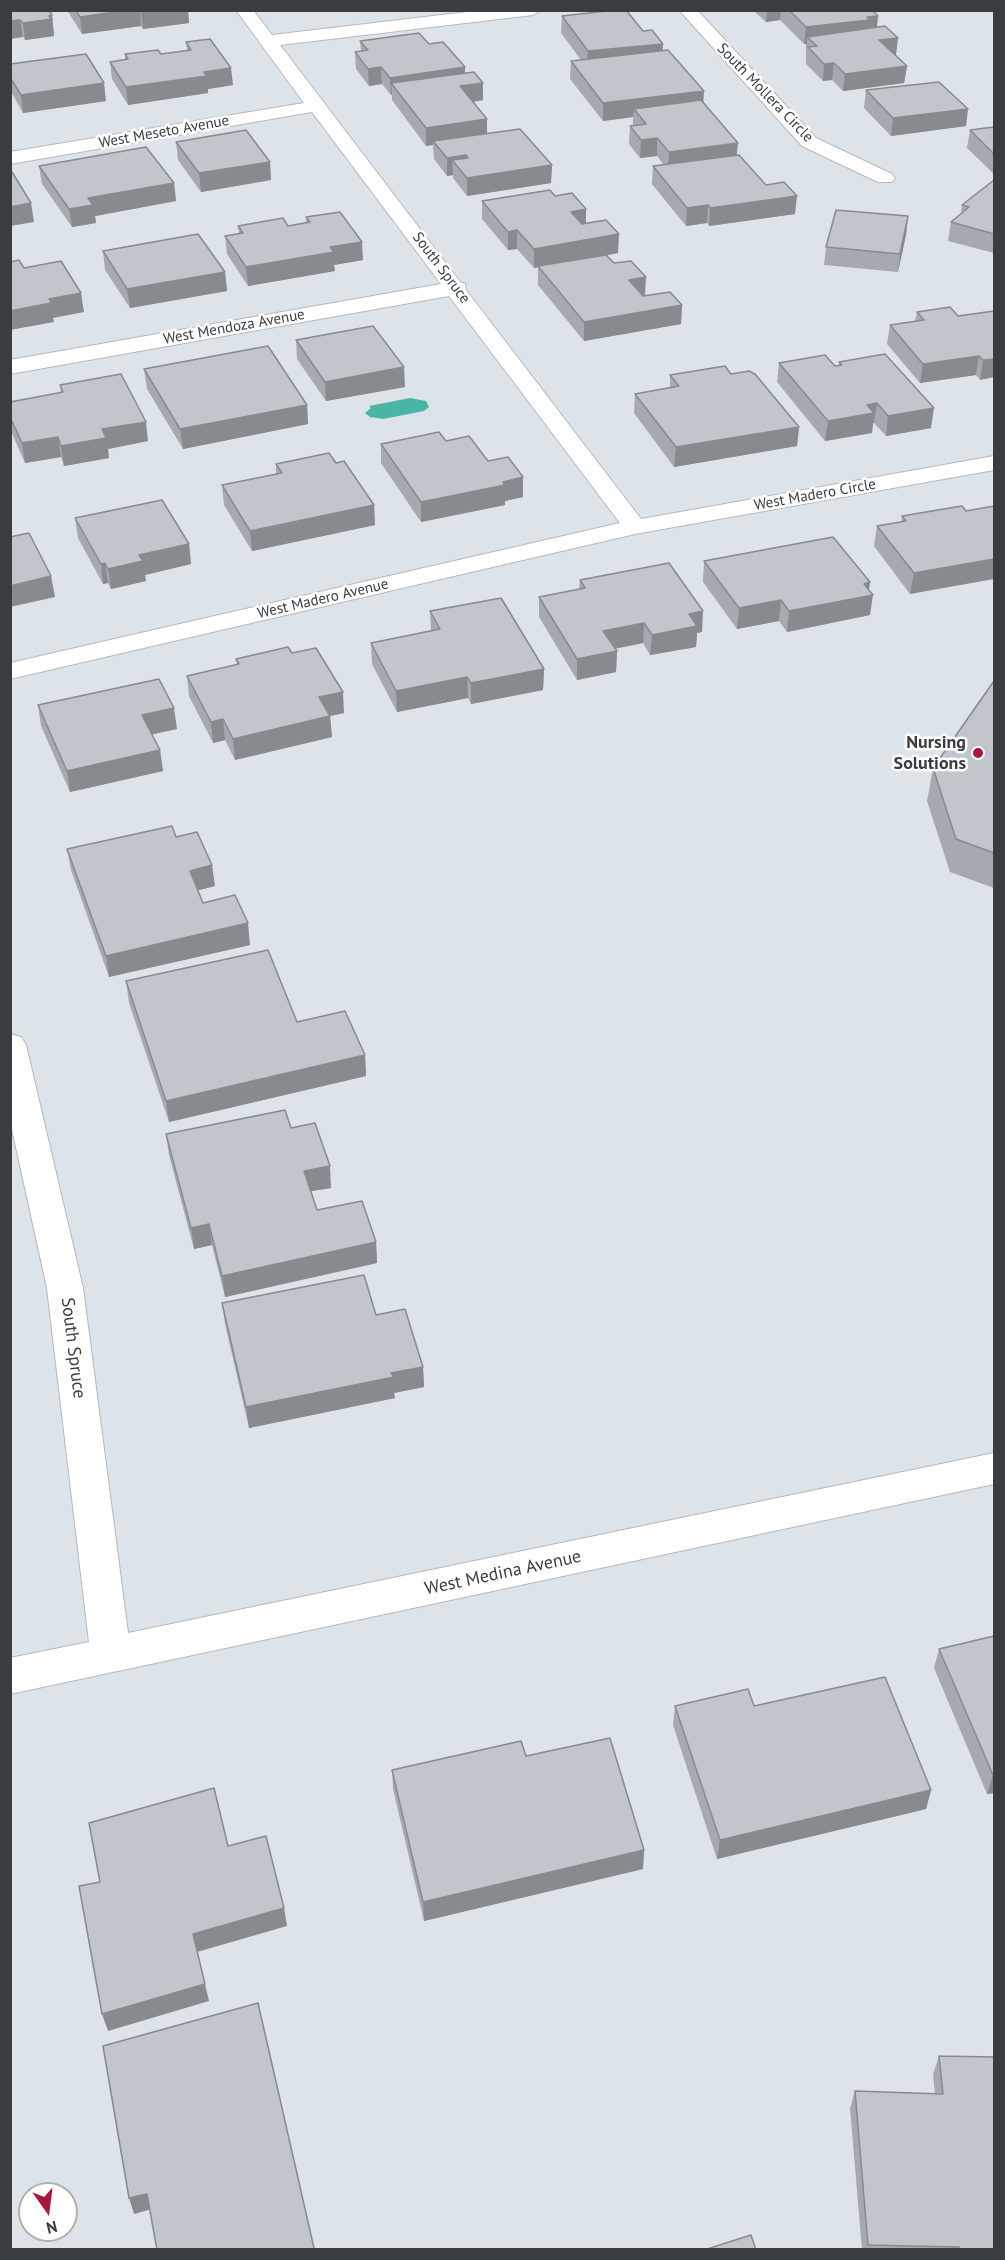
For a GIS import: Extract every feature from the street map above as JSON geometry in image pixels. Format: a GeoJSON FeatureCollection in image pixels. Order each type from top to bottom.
{"type":"FeatureCollection","features":[{"type":"Feature","properties":{"kind":"street","name":"South Spruce"},"geometry":{"type":"LineString","coordinates":[[244,10],[457,288],[635,527]]}},
{"type":"Feature","properties":{"kind":"street"},"geometry":{"type":"LineString","coordinates":[[269,41],[533,10]]}},
{"type":"Feature","properties":{"kind":"street","name":"South Mollera Circle"},"geometry":{"type":"LineString","coordinates":[[687,10],[809,142],[885,178]]}},
{"type":"Feature","properties":{"kind":"street","name":"West Meseto Avenue"},"geometry":{"type":"LineString","coordinates":[[10,158],[317,106]]}},
{"type":"Feature","properties":{"kind":"street","name":"West Mendoza Avenue"},"geometry":{"type":"LineString","coordinates":[[10,367],[457,288]]}},
{"type":"Feature","properties":{"kind":"street","name":"West Madero Circle"},"geometry":{"type":"LineString","coordinates":[[635,527],[994,463]]}},
{"type":"Feature","properties":{"kind":"street","name":"West Madero Avenue"},"geometry":{"type":"LineString","coordinates":[[10,671],[635,527]]}},
{"type":"Feature","properties":{"kind":"street","name":"South Spruce"},"geometry":{"type":"LineString","coordinates":[[10,1045],[65,1287],[111,1655]]}},
{"type":"Feature","properties":{"kind":"street","name":"West Medina Avenue"},"geometry":{"type":"LineString","coordinates":[[10,1676],[994,1469]]}},
{"type":"Feature","properties":{"kind":"shaded area"},"geometry":{"type":"Polygon","coordinates":[[[410,398],[426,401],[429,407],[424,411],[383,419],[370,417],[365,413],[371,408],[369,406],[410,398]]]}},
{"type":"Feature","properties":{"kind":"building"},"geometry":{"type":"Polygon","coordinates":[[[10,10],[49,10],[52,15],[49,16],[52,19],[23,23],[20,20],[10,21],[10,10]]]}},
{"type":"Feature","properties":{"kind":"building"},"geometry":{"type":"Polygon","coordinates":[[[76,10],[128,10],[80,17],[76,10]]]}},
{"type":"Feature","properties":{"kind":"building"},"geometry":{"type":"Polygon","coordinates":[[[626,10],[643,31],[652,30],[663,44],[588,51],[562,16],[626,10]]]}},
{"type":"Feature","properties":{"kind":"building"},"geometry":{"type":"Polygon","coordinates":[[[789,10],[872,10],[878,16],[867,17],[869,20],[806,27],[789,10]]]}},
{"type":"Feature","properties":{"kind":"building"},"geometry":{"type":"Polygon","coordinates":[[[885,26],[898,38],[879,40],[907,66],[845,74],[834,63],[824,64],[808,47],[817,46],[807,37],[885,26]]]}},
{"type":"Feature","properties":{"kind":"building"},"geometry":{"type":"Polygon","coordinates":[[[419,33],[429,44],[443,42],[465,67],[390,78],[381,67],[368,69],[355,52],[368,50],[360,41],[419,33]]]}},
{"type":"Feature","properties":{"kind":"building"},"geometry":{"type":"Polygon","coordinates":[[[210,39],[231,68],[204,72],[207,76],[126,87],[110,62],[128,59],[125,54],[158,50],[161,54],[191,50],[186,42],[210,39]]]}},
{"type":"Feature","properties":{"kind":"building"},"geometry":{"type":"Polygon","coordinates":[[[668,50],[704,91],[603,103],[571,61],[668,50]]]}},
{"type":"Feature","properties":{"kind":"building"},"geometry":{"type":"Polygon","coordinates":[[[86,54],[104,83],[21,95],[10,77],[10,64],[86,54]]]}},
{"type":"Feature","properties":{"kind":"building"},"geometry":{"type":"Polygon","coordinates":[[[474,72],[483,83],[460,86],[487,119],[426,128],[391,83],[474,72]]]}},
{"type":"Feature","properties":{"kind":"building"},"geometry":{"type":"Polygon","coordinates":[[[939,82],[968,109],[893,118],[866,90],[939,82]]]}},
{"type":"Feature","properties":{"kind":"building"},"geometry":{"type":"Polygon","coordinates":[[[701,100],[738,143],[669,152],[657,138],[641,140],[630,126],[646,124],[634,109],[701,100]]]}},
{"type":"Feature","properties":{"kind":"building"},"geometry":{"type":"Polygon","coordinates":[[[994,127],[994,154],[970,130],[994,127]]]}},
{"type":"Feature","properties":{"kind":"building"},"geometry":{"type":"Polygon","coordinates":[[[520,129],[552,165],[467,178],[452,160],[468,158],[466,155],[447,158],[433,141],[520,129]]]}},
{"type":"Feature","properties":{"kind":"building"},"geometry":{"type":"Polygon","coordinates":[[[246,130],[270,162],[199,173],[176,142],[246,130]]]}},
{"type":"Feature","properties":{"kind":"building"},"geometry":{"type":"Polygon","coordinates":[[[146,147],[174,183],[88,198],[93,205],[69,209],[39,166],[146,147]]]}},
{"type":"Feature","properties":{"kind":"building"},"geometry":{"type":"Polygon","coordinates":[[[739,155],[766,185],[784,182],[797,196],[710,208],[708,205],[687,208],[653,166],[739,155]]]}},
{"type":"Feature","properties":{"kind":"building"},"geometry":{"type":"Polygon","coordinates":[[[10,172],[12,172],[31,203],[10,207],[10,172]]]}},
{"type":"Feature","properties":{"kind":"building"},"geometry":{"type":"Polygon","coordinates":[[[994,180],[994,234],[951,222],[969,207],[962,205],[994,180]]]}},
{"type":"Feature","properties":{"kind":"building"},"geometry":{"type":"Polygon","coordinates":[[[550,190],[555,196],[572,193],[586,209],[571,212],[582,224],[606,220],[619,234],[534,249],[517,230],[508,232],[482,201],[550,190]]]}},
{"type":"Feature","properties":{"kind":"building"},"geometry":{"type":"Polygon","coordinates":[[[836,210],[908,216],[900,254],[826,247],[836,210]]]}},
{"type":"Feature","properties":{"kind":"building"},"geometry":{"type":"Polygon","coordinates":[[[340,212],[362,242],[330,247],[334,252],[246,267],[225,236],[243,233],[238,226],[283,218],[288,226],[310,222],[306,217],[340,212]]]}},
{"type":"Feature","properties":{"kind":"building"},"geometry":{"type":"Polygon","coordinates":[[[198,234],[225,272],[127,289],[103,251],[198,234]]]}},
{"type":"Feature","properties":{"kind":"building"},"geometry":{"type":"Polygon","coordinates":[[[606,255],[614,263],[631,261],[646,277],[629,280],[643,296],[670,292],[682,305],[584,322],[538,266],[606,255]]]}},
{"type":"Feature","properties":{"kind":"building"},"geometry":{"type":"Polygon","coordinates":[[[19,260],[24,268],[61,261],[81,293],[49,299],[51,303],[10,311],[10,262],[19,260]]]}},
{"type":"Feature","properties":{"kind":"building"},"geometry":{"type":"Polygon","coordinates":[[[950,307],[958,316],[994,311],[994,359],[983,360],[979,356],[923,364],[890,325],[924,320],[917,312],[950,307]]]}},
{"type":"Feature","properties":{"kind":"building"},"geometry":{"type":"Polygon","coordinates":[[[373,326],[404,367],[325,382],[296,340],[373,326]]]}},
{"type":"Feature","properties":{"kind":"building"},"geometry":{"type":"Polygon","coordinates":[[[268,346],[307,405],[180,429],[144,369],[268,346]]]}},
{"type":"Feature","properties":{"kind":"building"},"geometry":{"type":"Polygon","coordinates":[[[885,354],[934,408],[888,416],[877,403],[867,405],[874,413],[828,421],[779,363],[825,355],[835,366],[842,365],[839,362],[885,354]]]}},
{"type":"Feature","properties":{"kind":"building"},"geometry":{"type":"Polygon","coordinates":[[[725,366],[731,374],[749,371],[755,374],[799,427],[676,447],[635,394],[679,386],[670,375],[725,366]]]}},
{"type":"Feature","properties":{"kind":"building"},"geometry":{"type":"Polygon","coordinates":[[[121,374],[146,422],[102,429],[106,438],[61,446],[58,437],[22,443],[10,417],[10,402],[63,392],[60,385],[121,374]]]}},
{"type":"Feature","properties":{"kind":"building"},"geometry":{"type":"Polygon","coordinates":[[[439,432],[446,441],[469,436],[488,461],[508,457],[523,477],[503,482],[505,485],[421,502],[381,444],[439,432]]]}},
{"type":"Feature","properties":{"kind":"building"},"geometry":{"type":"Polygon","coordinates":[[[329,453],[336,463],[344,461],[374,505],[250,531],[222,485],[282,473],[276,464],[329,453]]]}},
{"type":"Feature","properties":{"kind":"building"},"geometry":{"type":"Polygon","coordinates":[[[162,500],[189,544],[139,555],[143,561],[108,569],[105,563],[101,564],[75,518],[162,500]]]}},
{"type":"Feature","properties":{"kind":"building"},"geometry":{"type":"Polygon","coordinates":[[[962,506],[966,511],[994,506],[994,559],[914,573],[877,526],[906,521],[902,516],[962,506]]]}},
{"type":"Feature","properties":{"kind":"building"},"geometry":{"type":"Polygon","coordinates":[[[29,533],[51,576],[10,586],[10,537],[29,533]]]}},
{"type":"Feature","properties":{"kind":"building"},"geometry":{"type":"Polygon","coordinates":[[[833,537],[870,582],[864,584],[873,595],[789,611],[781,600],[739,608],[704,561],[833,537]]]}},
{"type":"Feature","properties":{"kind":"building"},"geometry":{"type":"Polygon","coordinates":[[[669,563],[703,611],[689,614],[697,626],[652,635],[644,623],[603,631],[617,651],[577,659],[539,597],[585,588],[580,580],[669,563]]]}},
{"type":"Feature","properties":{"kind":"building"},"geometry":{"type":"Polygon","coordinates":[[[501,598],[544,669],[471,683],[467,677],[396,691],[371,643],[440,629],[430,611],[501,598]]]}},
{"type":"Feature","properties":{"kind":"building"},"geometry":{"type":"Polygon","coordinates":[[[288,647],[292,653],[316,648],[343,692],[319,697],[330,716],[233,739],[223,719],[211,722],[187,676],[239,664],[236,659],[288,647]]]}},
{"type":"Feature","properties":{"kind":"building"},"geometry":{"type":"Polygon","coordinates":[[[159,679],[174,708],[142,715],[160,750],[67,771],[38,705],[159,679]]]}},
{"type":"Feature","properties":{"kind":"building","name":"Nursing Solutions"},"geometry":{"type":"Polygon","coordinates":[[[994,681],[994,853],[956,839],[933,768],[994,681]]]}},
{"type":"Feature","properties":{"kind":"building"},"geometry":{"type":"Polygon","coordinates":[[[172,826],[176,837],[197,832],[212,865],[190,871],[203,903],[235,895],[248,923],[106,956],[67,849],[172,826]]]}},
{"type":"Feature","properties":{"kind":"building"},"geometry":{"type":"Polygon","coordinates":[[[268,950],[297,1022],[345,1011],[365,1055],[166,1101],[126,981],[268,950]]]}},
{"type":"Feature","properties":{"kind":"building"},"geometry":{"type":"Polygon","coordinates":[[[285,1110],[291,1128],[315,1123],[330,1166],[304,1171],[317,1210],[362,1201],[376,1242],[222,1276],[209,1224],[191,1228],[166,1134],[285,1110]]]}},
{"type":"Feature","properties":{"kind":"building"},"geometry":{"type":"Polygon","coordinates":[[[364,1275],[376,1315],[405,1309],[423,1367],[391,1373],[394,1377],[246,1407],[222,1303],[364,1275]]]}},
{"type":"Feature","properties":{"kind":"building"},"geometry":{"type":"Polygon","coordinates":[[[994,1636],[994,1775],[993,1775],[939,1649],[994,1636]]]}},
{"type":"Feature","properties":{"kind":"building"},"geometry":{"type":"Polygon","coordinates":[[[885,1677],[931,1790],[720,1840],[675,1706],[748,1689],[754,1706],[885,1677]]]}},
{"type":"Feature","properties":{"kind":"building"},"geometry":{"type":"Polygon","coordinates":[[[610,1738],[644,1850],[423,1902],[392,1770],[521,1741],[526,1756],[610,1738]]]}},
{"type":"Feature","properties":{"kind":"building"},"geometry":{"type":"Polygon","coordinates":[[[214,1788],[228,1846],[266,1836],[284,1908],[193,1934],[205,1984],[102,2014],[79,1886],[100,1882],[89,1823],[214,1788]]]}},
{"type":"Feature","properties":{"kind":"building"},"geometry":{"type":"Polygon","coordinates":[[[258,2003],[314,2248],[309,2250],[157,2250],[147,2194],[129,2198],[103,2046],[258,2003]]]}},
{"type":"Feature","properties":{"kind":"building"},"geometry":{"type":"Polygon","coordinates":[[[939,2056],[994,2057],[994,2250],[868,2245],[855,2091],[943,2094],[939,2056]]]}},
{"type":"Feature","properties":{"kind":"building"},"geometry":{"type":"Polygon","coordinates":[[[751,2235],[756,2250],[704,2250],[751,2235]]]}},
{"type":"Feature","properties":{"kind":"place","name":"Nursing Solutions"},"geometry":{"type":"Point","coordinates":[978,753]}}]}
